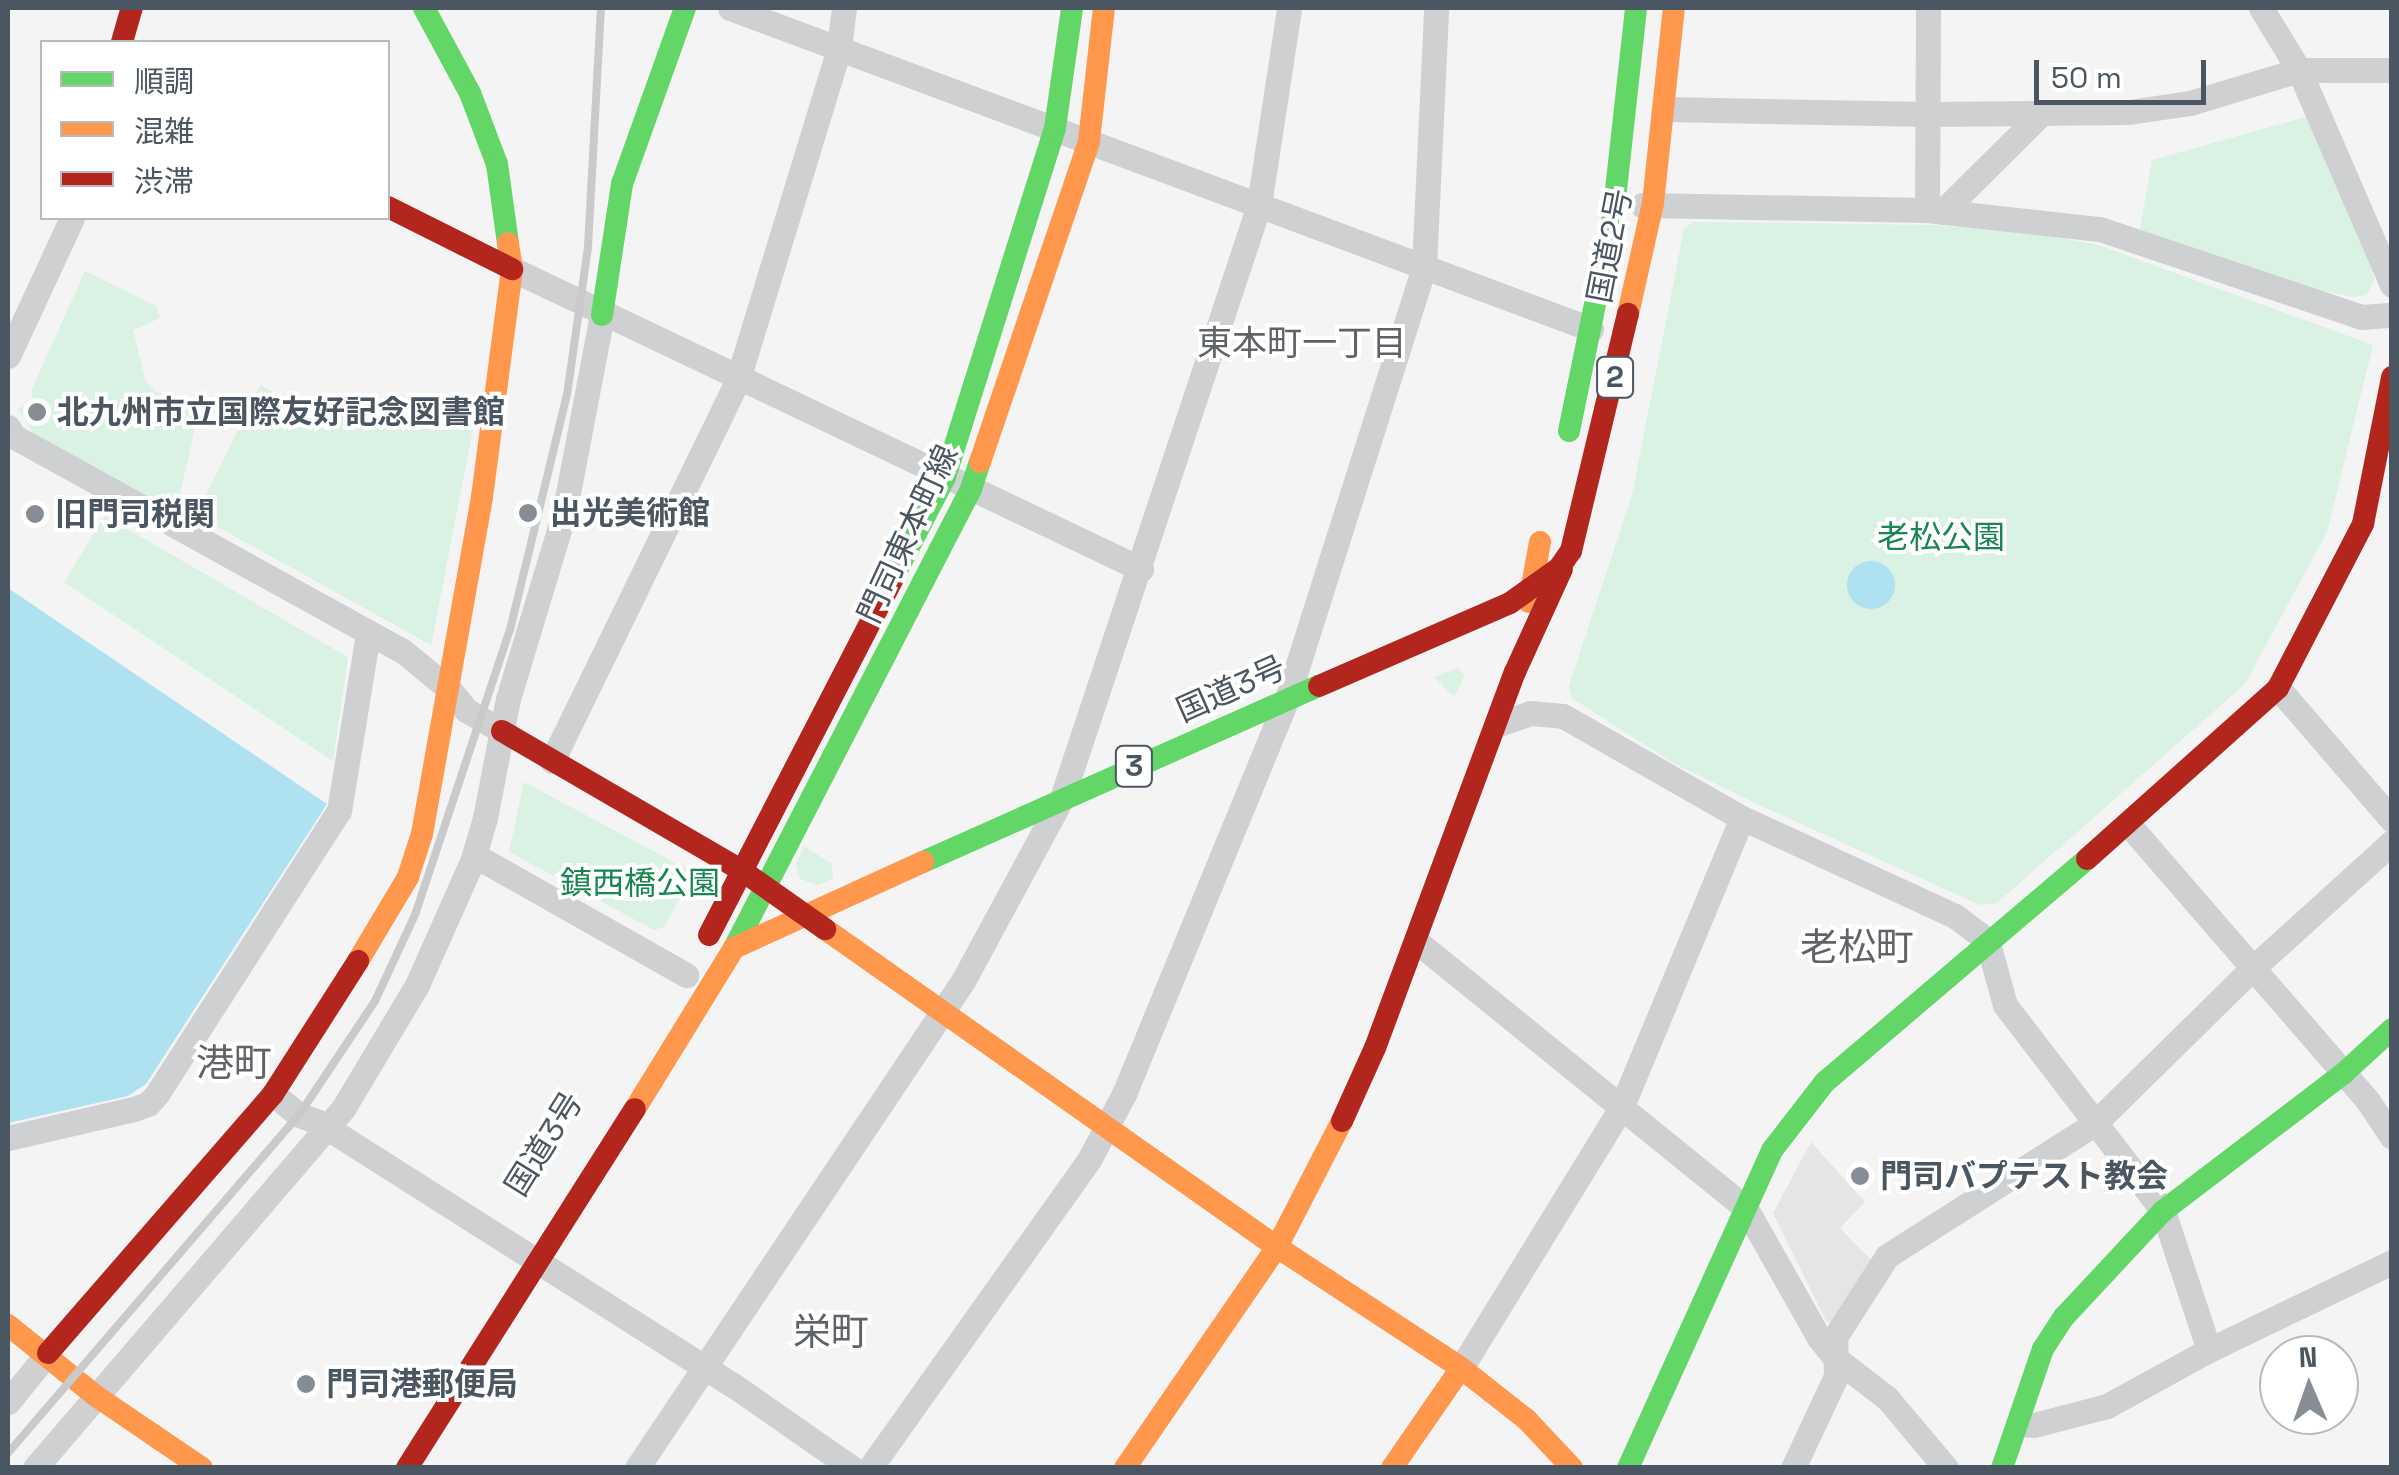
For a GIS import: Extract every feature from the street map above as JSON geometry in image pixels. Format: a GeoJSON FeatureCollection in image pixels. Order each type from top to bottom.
{"type":"FeatureCollection","features":[{"type":"Feature","properties":{"kind":"main road"},"geometry":{"type":"LineString","coordinates":[[123,40],[132,8]]}},
{"type":"Feature","properties":{"kind":"main road"},"geometry":{"type":"LineString","coordinates":[[48,1354],[273,1094],[333,1004],[408,877],[422,834],[450,690],[512,269],[498,164],[470,93],[424,8]]}},
{"type":"Feature","properties":{"kind":"main road"},"geometry":{"type":"LineString","coordinates":[[602,315],[622,184],[685,8]]}},
{"type":"Feature","properties":{"kind":"main road","name":"門司東本町線"},"geometry":{"type":"LineString","coordinates":[[709,936],[945,477],[1055,128],[1072,8]]}},
{"type":"Feature","properties":{"kind":"main road","name":"門司東本町線"},"geometry":{"type":"LineString","coordinates":[[739,938],[971,489],[1088,142],[1104,8]]}},
{"type":"Feature","properties":{"kind":"main road","name":"国道2号"},"geometry":{"type":"LineString","coordinates":[[1565,451],[1613,217],[1636,8]]}},
{"type":"Feature","properties":{"kind":"main road","name":"国道2号"},"geometry":{"type":"LineString","coordinates":[[1516,672],[1571,550],[1653,203],[1674,8]]}},
{"type":"Feature","properties":{"kind":"main road"},"geometry":{"type":"LineString","coordinates":[[390,208],[512,269]]}},
{"type":"Feature","properties":{"kind":"main road"},"geometry":{"type":"LineString","coordinates":[[1628,1468],[1772,1149],[1825,1082],[1986,940],[2129,825],[2176,776],[2278,688],[2363,524],[2392,377]]}},
{"type":"Feature","properties":{"kind":"main road","name":"国道3号"},"geometry":{"type":"LineString","coordinates":[[1462,622],[1508,590],[1542,533],[1531,592]]}},
{"type":"Feature","properties":{"kind":"main road","name":"国道3号"},"geometry":{"type":"LineString","coordinates":[[709,936],[739,938],[808,917],[1062,798],[1531,592],[1559,568],[1571,550]]}},
{"type":"Feature","properties":{"kind":"main road"},"geometry":{"type":"LineString","coordinates":[[1125,1468],[1277,1247],[1330,1149],[1416,941],[1516,672],[1531,592]]}},
{"type":"Feature","properties":{"kind":"main road"},"geometry":{"type":"LineString","coordinates":[[502,731],[741,870],[1277,1247],[1461,1368],[1526,1420],[1572,1468]]}},
{"type":"Feature","properties":{"kind":"main road"},"geometry":{"type":"LineString","coordinates":[[681,984],[709,936]]}},
{"type":"Feature","properties":{"kind":"main road","name":"国道3号"},"geometry":{"type":"LineString","coordinates":[[406,1468],[541,1264],[739,938]]}},
{"type":"Feature","properties":{"kind":"main road"},"geometry":{"type":"LineString","coordinates":[[2002,1468],[2043,1349],[2064,1317],[2163,1211],[2344,1073],[2392,1028]]}},
{"type":"Feature","properties":{"kind":"main road","name":"国道3号"},"geometry":{"type":"LineString","coordinates":[[500,1274],[533,1224]]}},
{"type":"Feature","properties":{"kind":"main road"},"geometry":{"type":"LineString","coordinates":[[8,1324],[96,1396],[202,1468]]}},
{"type":"Feature","properties":{"kind":"main road"},"geometry":{"type":"LineString","coordinates":[[1392,1468],[1461,1368]]}},
{"type":"Feature","properties":{"kind":"street"},"geometry":{"type":"LineString","coordinates":[[730,8],[1591,328]]}},
{"type":"Feature","properties":{"kind":"street"},"geometry":{"type":"LineString","coordinates":[[552,762],[738,380],[840,48],[844,8]]}},
{"type":"Feature","properties":{"kind":"street"},"geometry":{"type":"LineString","coordinates":[[637,1468],[694,1360],[962,981],[1062,798],[1141,569],[1258,205],[1289,8]]}},
{"type":"Feature","properties":{"kind":"street"},"geometry":{"type":"LineString","coordinates":[[870,1468],[1090,1160],[1287,699],[1424,267],[1436,8]]}},
{"type":"Feature","properties":{"kind":"street"},"geometry":{"type":"LineString","coordinates":[[1928,8],[1934,211]]}},
{"type":"Feature","properties":{"kind":"street"},"geometry":{"type":"LineString","coordinates":[[2261,8],[2299,70],[2392,285]]}},
{"type":"Feature","properties":{"kind":"street"},"geometry":{"type":"LineString","coordinates":[[1666,108],[1929,114],[2129,112],[2190,102],[2299,70],[2392,70]]}},
{"type":"Feature","properties":{"kind":"street"},"geometry":{"type":"LineString","coordinates":[[1934,211],[2041,114]]}},
{"type":"Feature","properties":{"kind":"street"},"geometry":{"type":"LineString","coordinates":[[1620,172],[1629,186],[1653,203]]}},
{"type":"Feature","properties":{"kind":"street"},"geometry":{"type":"LineString","coordinates":[[1613,217],[1653,203],[1934,211],[2100,229],[2361,317],[2392,315]]}},
{"type":"Feature","properties":{"kind":"street"},"geometry":{"type":"LineString","coordinates":[[9,345],[71,220]]}},
{"type":"Feature","properties":{"kind":"street"},"geometry":{"type":"LineString","coordinates":[[512,269],[1141,569]]}},
{"type":"Feature","properties":{"kind":"street"},"geometry":{"type":"LineString","coordinates":[[34,1468],[344,1106],[417,985],[474,855],[502,731],[564,514],[602,315]]}},
{"type":"Feature","properties":{"kind":"street"},"geometry":{"type":"LineString","coordinates":[[8,427],[13,436],[404,652],[450,690],[466,710],[502,731]]}},
{"type":"Feature","properties":{"kind":"street"},"geometry":{"type":"LineString","coordinates":[[8,1138],[134,1109],[148,1104],[157,1094],[339,810],[368,634]]}},
{"type":"Feature","properties":{"kind":"street"},"geometry":{"type":"LineString","coordinates":[[2278,688],[2392,820]]}},
{"type":"Feature","properties":{"kind":"street"},"geometry":{"type":"LineString","coordinates":[[1496,726],[1530,713],[1564,716],[1742,818],[1955,916],[1986,940],[2006,1005],[2163,1211],[2209,1350]]}},
{"type":"Feature","properties":{"kind":"street"},"geometry":{"type":"LineString","coordinates":[[1461,1368],[1622,1106],[1742,818]]}},
{"type":"Feature","properties":{"kind":"street"},"geometry":{"type":"LineString","coordinates":[[2129,825],[2344,1073],[2392,1137]]}},
{"type":"Feature","properties":{"kind":"street"},"geometry":{"type":"LineString","coordinates":[[1793,1468],[1836,1376],[1835,1337],[1887,1256],[2094,1124],[2252,968],[2392,842]]}},
{"type":"Feature","properties":{"kind":"street"},"geometry":{"type":"LineString","coordinates":[[474,855],[681,984]]}},
{"type":"Feature","properties":{"kind":"street"},"geometry":{"type":"LineString","coordinates":[[1416,941],[1494,1009],[1622,1106],[1745,1207],[1792,1284],[1812,1329],[1835,1358],[1887,1398],[1946,1468]]}},
{"type":"Feature","properties":{"kind":"street"},"geometry":{"type":"LineString","coordinates":[[273,1094],[300,1115],[324,1126],[733,1385],[852,1468]]}},
{"type":"Feature","properties":{"kind":"street"},"geometry":{"type":"LineString","coordinates":[[2018,1424],[2064,1419],[2107,1406],[2209,1350],[2392,1262]]}},
{"type":"Feature","properties":{"kind":"street"},"geometry":{"type":"LineString","coordinates":[[8,1402],[48,1354]]}},
{"type":"Feature","properties":{"kind":"shaded area"},"geometry":{"type":"Polygon","coordinates":[[[1811,1142],[1865,1202],[1840,1228],[1876,1265],[1835,1322],[1826,1321],[1773,1213],[1811,1142]]]}},
{"type":"Feature","properties":{"kind":"green space"},"geometry":{"type":"Polygon","coordinates":[[[2309,116],[2370,264],[2374,279],[2367,295],[2355,297],[2313,289],[2140,230],[2152,160],[2309,116]]]}},
{"type":"Feature","properties":{"kind":"green space","name":"老松公園"},"geometry":{"type":"Polygon","coordinates":[[[1692,222],[1934,225],[2040,234],[2098,245],[2373,345],[2327,532],[2245,684],[1997,903],[1980,905],[1759,805],[1673,763],[1572,698],[1569,686],[1632,495],[1684,229],[1692,222]]]}},
{"type":"Feature","properties":{"kind":"green space"},"geometry":{"type":"Polygon","coordinates":[[[85,271],[156,306],[160,318],[133,330],[145,379],[155,391],[186,406],[202,399],[221,407],[205,423],[196,423],[175,517],[33,433],[18,409],[33,401],[32,389],[85,271]]]}},
{"type":"Feature","properties":{"kind":"green space"},"geometry":{"type":"Polygon","coordinates":[[[260,385],[322,417],[338,393],[475,419],[431,645],[196,515],[260,385]]]}},
{"type":"Feature","properties":{"kind":"green space"},"geometry":{"type":"Polygon","coordinates":[[[105,516],[348,657],[333,761],[64,582],[105,516]]]}},
{"type":"Feature","properties":{"kind":"green space"},"geometry":{"type":"Polygon","coordinates":[[[1458,668],[1465,676],[1454,697],[1434,677],[1458,668]]]}},
{"type":"Feature","properties":{"kind":"green space","name":"鎮西橋公園"},"geometry":{"type":"Polygon","coordinates":[[[524,782],[694,873],[664,927],[654,930],[509,852],[524,782]]]}},
{"type":"Feature","properties":{"kind":"green space"},"geometry":{"type":"Polygon","coordinates":[[[804,846],[832,864],[833,879],[818,885],[800,879],[796,864],[804,846]]]}},
{"type":"Feature","properties":{"kind":"water"},"geometry":{"type":"Polygon","coordinates":[[[1871,561],[1888,568],[1895,585],[1888,602],[1871,609],[1854,602],[1847,585],[1854,568],[1871,561]]]}},
{"type":"Feature","properties":{"kind":"water"},"geometry":{"type":"Polygon","coordinates":[[[8,588],[327,804],[146,1084],[128,1096],[8,1123],[8,588]]]}},
{"type":"Feature","properties":{"kind":"railway"},"geometry":{"type":"LineString","coordinates":[[8,1453],[299,1115],[375,1001],[415,915],[510,630],[567,395],[588,247],[601,8]]}},
{"type":"Feature","properties":{"kind":"traffic: fast"},"geometry":{"type":"LineString","coordinates":[[424,8],[470,93],[497,164],[508,243]]}},
{"type":"Feature","properties":{"kind":"traffic: fast"},"geometry":{"type":"LineString","coordinates":[[602,315],[622,184],[685,8]]}},
{"type":"Feature","properties":{"kind":"traffic: fast"},"geometry":{"type":"LineString","coordinates":[[895,574],[945,477],[1055,128],[1072,8]]}},
{"type":"Feature","properties":{"kind":"traffic: fast"},"geometry":{"type":"LineString","coordinates":[[1569,431],[1613,217],[1636,8]]}},
{"type":"Feature","properties":{"kind":"traffic: fast"},"geometry":{"type":"LineString","coordinates":[[734,948],[971,489],[980,462]]}},
{"type":"Feature","properties":{"kind":"traffic: fast"},"geometry":{"type":"LineString","coordinates":[[923,862],[1319,686]]}},
{"type":"Feature","properties":{"kind":"traffic: fast"},"geometry":{"type":"LineString","coordinates":[[1628,1468],[1773,1149],[1825,1082],[2087,859]]}},
{"type":"Feature","properties":{"kind":"traffic: fast"},"geometry":{"type":"LineString","coordinates":[[2002,1468],[2043,1349],[2064,1317],[2163,1211],[2344,1073],[2392,1029]]}},
{"type":"Feature","properties":{"kind":"traffic: slow"},"geometry":{"type":"LineString","coordinates":[[980,462],[1089,141],[1104,8]]}},
{"type":"Feature","properties":{"kind":"traffic: slow"},"geometry":{"type":"LineString","coordinates":[[1628,314],[1653,203],[1674,8]]}},
{"type":"Feature","properties":{"kind":"traffic: slow"},"geometry":{"type":"LineString","coordinates":[[358,961],[408,877],[422,834],[482,497],[512,269],[508,243]]}},
{"type":"Feature","properties":{"kind":"traffic: slow"},"geometry":{"type":"LineString","coordinates":[[1529,602],[1540,542]]}},
{"type":"Feature","properties":{"kind":"traffic: slow"},"geometry":{"type":"LineString","coordinates":[[635,1109],[734,948],[923,862]]}},
{"type":"Feature","properties":{"kind":"traffic: slow"},"geometry":{"type":"LineString","coordinates":[[825,929],[1277,1247],[1461,1368],[1527,1420],[1572,1468]]}},
{"type":"Feature","properties":{"kind":"traffic: slow"},"geometry":{"type":"LineString","coordinates":[[1125,1468],[1277,1247],[1342,1121]]}},
{"type":"Feature","properties":{"kind":"traffic: slow"},"geometry":{"type":"LineString","coordinates":[[8,1325],[96,1396],[202,1468]]}},
{"type":"Feature","properties":{"kind":"traffic: slow"},"geometry":{"type":"LineString","coordinates":[[1392,1468],[1461,1368]]}},
{"type":"Feature","properties":{"kind":"traffic: jam"},"geometry":{"type":"LineString","coordinates":[[123,40],[132,8]]}},
{"type":"Feature","properties":{"kind":"traffic: jam"},"geometry":{"type":"LineString","coordinates":[[390,208],[512,269]]}},
{"type":"Feature","properties":{"kind":"traffic: jam"},"geometry":{"type":"LineString","coordinates":[[1319,686],[1510,603],[1559,568],[1571,551],[1628,314]]}},
{"type":"Feature","properties":{"kind":"traffic: jam"},"geometry":{"type":"LineString","coordinates":[[2087,859],[2278,688],[2363,524],[2392,377]]}},
{"type":"Feature","properties":{"kind":"traffic: jam"},"geometry":{"type":"LineString","coordinates":[[1342,1121],[1375,1048],[1515,672],[1562,569]]}},
{"type":"Feature","properties":{"kind":"traffic: jam"},"geometry":{"type":"LineString","coordinates":[[709,935],[895,574]]}},
{"type":"Feature","properties":{"kind":"traffic: jam"},"geometry":{"type":"LineString","coordinates":[[502,731],[741,870],[825,929]]}},
{"type":"Feature","properties":{"kind":"traffic: jam"},"geometry":{"type":"LineString","coordinates":[[48,1353],[273,1094],[358,961]]}},
{"type":"Feature","properties":{"kind":"traffic: jam"},"geometry":{"type":"LineString","coordinates":[[407,1468],[635,1109]]}},
{"type":"Feature","properties":{"kind":"place","name":"北九州市立国際友好記念図書館"},"geometry":{"type":"Point","coordinates":[37,412]}},
{"type":"Feature","properties":{"kind":"place","name":"出光美術館"},"geometry":{"type":"Point","coordinates":[528,513]}},
{"type":"Feature","properties":{"kind":"place","name":"旧門司税関"},"geometry":{"type":"Point","coordinates":[35,514]}},
{"type":"Feature","properties":{"kind":"place","name":"門司バプテスト教会"},"geometry":{"type":"Point","coordinates":[1860,1176]}},
{"type":"Feature","properties":{"kind":"place","name":"門司港郵便局"},"geometry":{"type":"Point","coordinates":[306,1384]}},
{"type":"Feature","properties":{"kind":"district","name":"東本町一丁目"},"geometry":{"type":"Point","coordinates":[1302,343]}},
{"type":"Feature","properties":{"kind":"district","name":"老松町"},"geometry":{"type":"Point","coordinates":[1857,948]}},
{"type":"Feature","properties":{"kind":"district","name":"港町"},"geometry":{"type":"Point","coordinates":[234,1064]}},
{"type":"Feature","properties":{"kind":"district","name":"栄町"},"geometry":{"type":"Point","coordinates":[831,1333]}}]}
